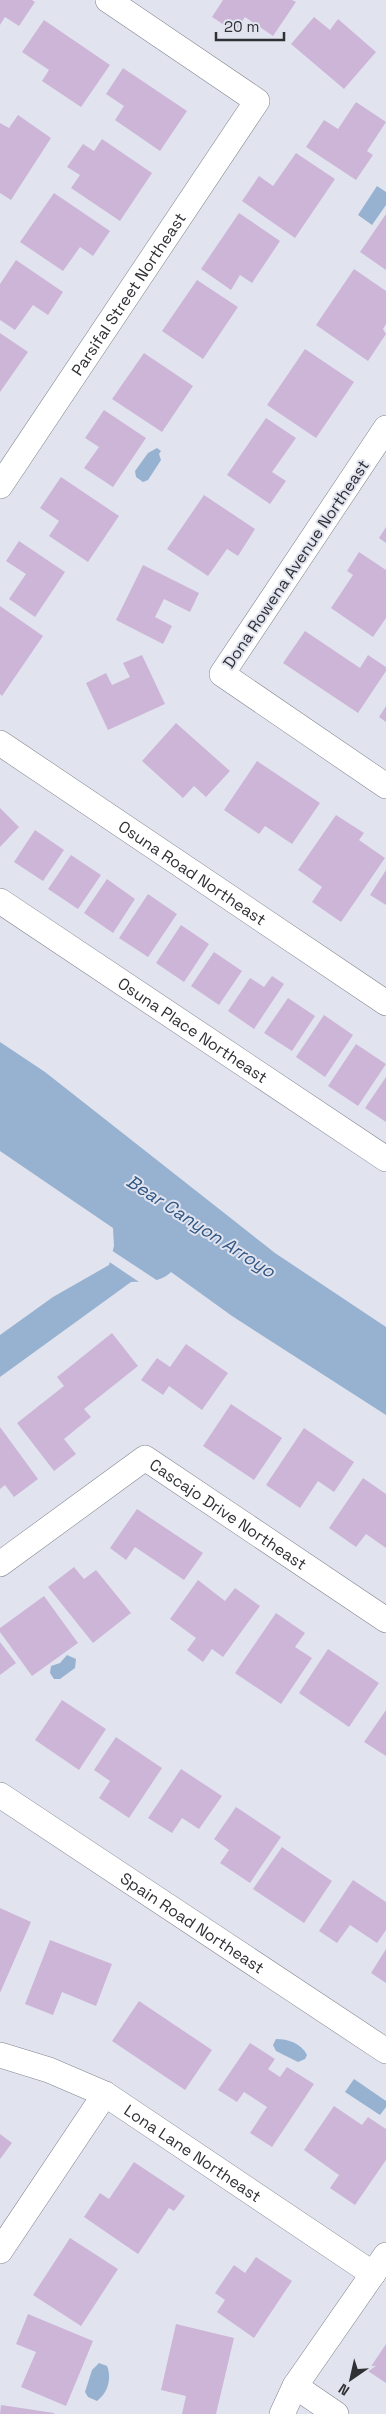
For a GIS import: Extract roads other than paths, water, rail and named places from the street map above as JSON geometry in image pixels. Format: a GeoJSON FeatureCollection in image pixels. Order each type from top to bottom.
{"type":"FeatureCollection","features":[{"type":"Feature","properties":{"kind":"street","name":"Parsifal Street Northeast"},"geometry":{"type":"LineString","coordinates":[[0,486],[257,102],[108,0]]}},
{"type":"Feature","properties":{"kind":"street","name":"Dona Rowena Avenue Northeast"},"geometry":{"type":"LineString","coordinates":[[386,428],[222,674],[386,786]]}},
{"type":"Feature","properties":{"kind":"street","name":"Osuna Road Northeast"},"geometry":{"type":"LineString","coordinates":[[0,743],[386,1003]]}},
{"type":"Feature","properties":{"kind":"street","name":"Osuna Place Northeast"},"geometry":{"type":"LineString","coordinates":[[0,901],[386,1158]]}},
{"type":"Feature","properties":{"kind":"street","name":"Cascajo Drive Northeast"},"geometry":{"type":"LineString","coordinates":[[0,1564],[145,1458],[386,1620]]}},
{"type":"Feature","properties":{"kind":"street","name":"Spain Road Northeast"},"geometry":{"type":"LineString","coordinates":[[0,1795],[386,2051]]}},
{"type":"Feature","properties":{"kind":"street","name":"Lona Lane Northeast"},"geometry":{"type":"LineString","coordinates":[[0,2055],[49,2070],[104,2094],[380,2265]]}},
{"type":"Feature","properties":{"kind":"street"},"geometry":{"type":"LineString","coordinates":[[0,2250],[104,2094]]}},
{"type":"Feature","properties":{"kind":"street"},"geometry":{"type":"LineString","coordinates":[[282,2414],[295,2386],[380,2265]]}},
{"type":"Feature","properties":{"kind":"street"},"geometry":{"type":"LineString","coordinates":[[295,2386],[336,2414]]}},
{"type":"Feature","properties":{"kind":"water"},"geometry":{"type":"Polygon","coordinates":[[[377,186],[386,192],[386,205],[372,225],[358,215],[377,186]]]}},
{"type":"Feature","properties":{"kind":"water"},"geometry":{"type":"Polygon","coordinates":[[[157,448],[161,451],[159,454],[161,460],[148,480],[143,482],[136,477],[135,471],[148,453],[157,448]]]}},
{"type":"Feature","properties":{"kind":"water","name":"Bear Canyon Arroyo"},"geometry":{"type":"Polygon","coordinates":[[[0,1042],[45,1072],[275,1253],[386,1327],[386,1415],[232,1316],[171,1272],[157,1280],[131,1282],[0,1377],[0,1335],[53,1297],[109,1265],[114,1246],[113,1228],[0,1151],[0,1042]]]}},
{"type":"Feature","properties":{"kind":"water"},"geometry":{"type":"Polygon","coordinates":[[[67,1655],[76,1659],[75,1668],[60,1679],[54,1679],[50,1673],[51,1666],[60,1663],[67,1655]]]}},
{"type":"Feature","properties":{"kind":"water"},"geometry":{"type":"Polygon","coordinates":[[[276,2039],[290,2041],[301,2047],[307,2055],[305,2059],[298,2062],[276,2051],[273,2045],[276,2039]]]}},
{"type":"Feature","properties":{"kind":"water"},"geometry":{"type":"Polygon","coordinates":[[[354,2079],[386,2101],[386,2107],[380,2115],[345,2092],[354,2079]]]}},
{"type":"Feature","properties":{"kind":"water"},"geometry":{"type":"Polygon","coordinates":[[[99,2363],[107,2366],[109,2380],[104,2394],[97,2401],[88,2397],[85,2392],[92,2370],[99,2363]]]}}]}
